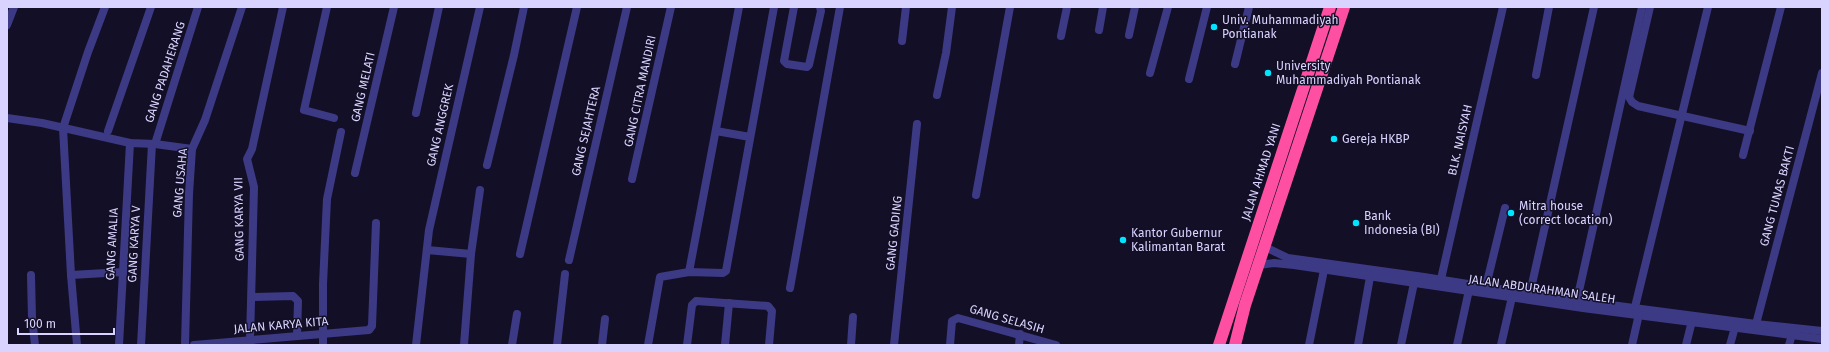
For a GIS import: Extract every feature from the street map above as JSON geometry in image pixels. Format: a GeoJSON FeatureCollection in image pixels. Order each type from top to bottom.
{"type":"FeatureCollection","features":[{"type":"Feature","properties":{"kind":"highway","name":"JALAN AHMAD YANI"},"geometry":{"type":"LineString","coordinates":[[1219,345],[1330,7]]}},
{"type":"Feature","properties":{"kind":"highway"},"geometry":{"type":"LineString","coordinates":[[1234,345],[1258,265],[1344,7]]}},
{"type":"Feature","properties":{"kind":"street"},"geometry":{"type":"LineString","coordinates":[[7,25],[14,7]]}},
{"type":"Feature","properties":{"kind":"street"},"geometry":{"type":"LineString","coordinates":[[76,345],[63,128],[88,52],[105,7]]}},
{"type":"Feature","properties":{"kind":"street"},"geometry":{"type":"LineString","coordinates":[[108,131],[151,7]]}},
{"type":"Feature","properties":{"kind":"street","name":"GANG PADAHERANG"},"geometry":{"type":"LineString","coordinates":[[153,144],[198,7]]}},
{"type":"Feature","properties":{"kind":"street","name":"GANG USAHA"},"geometry":{"type":"LineString","coordinates":[[186,345],[192,149],[205,120],[242,7]]}},
{"type":"Feature","properties":{"kind":"street","name":"GANG KARYA VII"},"geometry":{"type":"LineString","coordinates":[[250,340],[254,187],[247,159],[252,148],[283,7]]}},
{"type":"Feature","properties":{"kind":"street"},"geometry":{"type":"LineString","coordinates":[[327,7],[304,110],[334,118]]}},
{"type":"Feature","properties":{"kind":"street","name":"GANG MELATI"},"geometry":{"type":"LineString","coordinates":[[355,173],[394,7]]}},
{"type":"Feature","properties":{"kind":"street"},"geometry":{"type":"LineString","coordinates":[[416,113],[440,7]]}},
{"type":"Feature","properties":{"kind":"street","name":"GANG ANGGREK"},"geometry":{"type":"LineString","coordinates":[[416,345],[429,230],[480,7]]}},
{"type":"Feature","properties":{"kind":"street"},"geometry":{"type":"LineString","coordinates":[[487,165],[514,55],[524,7]]}},
{"type":"Feature","properties":{"kind":"street"},"geometry":{"type":"LineString","coordinates":[[520,254],[578,7]]}},
{"type":"Feature","properties":{"kind":"street","name":"GANG SEJAHTERA"},"geometry":{"type":"LineString","coordinates":[[569,260],[627,7]]}},
{"type":"Feature","properties":{"kind":"street","name":"GANG CITRA MANDIRI"},"geometry":{"type":"LineString","coordinates":[[632,179],[671,7]]}},
{"type":"Feature","properties":{"kind":"street"},"geometry":{"type":"LineString","coordinates":[[688,272],[739,7]]}},
{"type":"Feature","properties":{"kind":"street"},"geometry":{"type":"LineString","coordinates":[[648,345],[660,277],[688,272],[723,273],[726,271],[774,7]]}},
{"type":"Feature","properties":{"kind":"street"},"geometry":{"type":"LineString","coordinates":[[794,7],[784,61],[787,64],[807,67],[809,65],[821,11],[820,7]]}},
{"type":"Feature","properties":{"kind":"street"},"geometry":{"type":"LineString","coordinates":[[790,288],[840,7]]}},
{"type":"Feature","properties":{"kind":"street"},"geometry":{"type":"LineString","coordinates":[[902,41],[906,7]]}},
{"type":"Feature","properties":{"kind":"street"},"geometry":{"type":"LineString","coordinates":[[937,95],[946,53],[952,7]]}},
{"type":"Feature","properties":{"kind":"street"},"geometry":{"type":"LineString","coordinates":[[976,195],[1010,7]]}},
{"type":"Feature","properties":{"kind":"street"},"geometry":{"type":"LineString","coordinates":[[1061,36],[1066,7]]}},
{"type":"Feature","properties":{"kind":"street"},"geometry":{"type":"LineString","coordinates":[[1099,30],[1103,7]]}},
{"type":"Feature","properties":{"kind":"street"},"geometry":{"type":"LineString","coordinates":[[1129,35],[1135,7]]}},
{"type":"Feature","properties":{"kind":"street"},"geometry":{"type":"LineString","coordinates":[[1150,73],[1168,7]]}},
{"type":"Feature","properties":{"kind":"street"},"geometry":{"type":"LineString","coordinates":[[1189,79],[1207,7]]}},
{"type":"Feature","properties":{"kind":"street"},"geometry":{"type":"LineString","coordinates":[[1235,64],[1250,7]]}},
{"type":"Feature","properties":{"kind":"street","name":"BLK. NAISYAH"},"geometry":{"type":"LineString","coordinates":[[1441,279],[1503,7]]}},
{"type":"Feature","properties":{"kind":"street"},"geometry":{"type":"LineString","coordinates":[[1536,75],[1549,7]]}},
{"type":"Feature","properties":{"kind":"street"},"geometry":{"type":"LineString","coordinates":[[1530,293],[1594,7]]}},
{"type":"Feature","properties":{"kind":"street"},"geometry":{"type":"LineString","coordinates":[[1578,300],[1642,7]]}},
{"type":"Feature","properties":{"kind":"street"},"geometry":{"type":"LineString","coordinates":[[1650,7],[1629,97],[1632,102],[1638,106],[1750,131]]}},
{"type":"Feature","properties":{"kind":"street"},"geometry":{"type":"LineString","coordinates":[[1635,307],[1708,7]]}},
{"type":"Feature","properties":{"kind":"street"},"geometry":{"type":"LineString","coordinates":[[1743,155],[1781,7]]}},
{"type":"Feature","properties":{"kind":"street","name":"GANG TUNAS BAKTI"},"geometry":{"type":"LineString","coordinates":[[1756,324],[1818,100],[1822,73]]}},
{"type":"Feature","properties":{"kind":"street"},"geometry":{"type":"LineString","coordinates":[[7,118],[42,123],[130,144],[153,144],[192,149]]}},
{"type":"Feature","properties":{"kind":"street","name":"GANG GADING"},"geometry":{"type":"LineString","coordinates":[[894,345],[917,124]]}},
{"type":"Feature","properties":{"kind":"street"},"geometry":{"type":"LineString","coordinates":[[716,131],[750,137]]}},
{"type":"Feature","properties":{"kind":"street"},"geometry":{"type":"LineString","coordinates":[[323,345],[323,284],[327,199],[341,132]]}},
{"type":"Feature","properties":{"kind":"street","name":"GANG AMALIA"},"geometry":{"type":"LineString","coordinates":[[119,345],[130,144]]}},
{"type":"Feature","properties":{"kind":"street","name":"GANG KARYA V"},"geometry":{"type":"LineString","coordinates":[[141,345],[153,144]]}},
{"type":"Feature","properties":{"kind":"street"},"geometry":{"type":"LineString","coordinates":[[464,345],[472,254],[480,190]]}},
{"type":"Feature","properties":{"kind":"street"},"geometry":{"type":"LineString","coordinates":[[1486,286],[1504,208]]}},
{"type":"Feature","properties":{"kind":"street","name":"JALAN KARYA KITA"},"geometry":{"type":"LineString","coordinates":[[194,345],[369,330],[372,326],[376,223]]}},
{"type":"Feature","properties":{"kind":"street","name":"JALAN ABDURAHMAN SALEH"},"geometry":{"type":"LineString","coordinates":[[1265,247],[1288,258],[1316,265],[1324,270],[1512,297],[1578,300],[1756,324],[1793,332],[1817,340]]}},
{"type":"Feature","properties":{"kind":"street"},"geometry":{"type":"LineString","coordinates":[[427,250],[472,254]]}},
{"type":"Feature","properties":{"kind":"street","name":"JALAN ABDURAHMAN SALEH"},"geometry":{"type":"LineString","coordinates":[[1258,265],[1274,263],[1316,265],[1441,279],[1530,293],[1542,298],[1735,328],[1793,332],[1822,331]]}},
{"type":"Feature","properties":{"kind":"street"},"geometry":{"type":"LineString","coordinates":[[1309,345],[1324,270]]}},
{"type":"Feature","properties":{"kind":"street"},"geometry":{"type":"LineString","coordinates":[[71,275],[123,272]]}},
{"type":"Feature","properties":{"kind":"street"},"geometry":{"type":"LineString","coordinates":[[557,345],[565,274]]}},
{"type":"Feature","properties":{"kind":"street"},"geometry":{"type":"LineString","coordinates":[[31,275],[32,318],[35,345]]}},
{"type":"Feature","properties":{"kind":"street"},"geometry":{"type":"LineString","coordinates":[[1358,345],[1370,277]]}},
{"type":"Feature","properties":{"kind":"street"},"geometry":{"type":"LineString","coordinates":[[1401,345],[1414,283]]}},
{"type":"Feature","properties":{"kind":"street"},"geometry":{"type":"LineString","coordinates":[[1457,345],[1469,290]]}},
{"type":"Feature","properties":{"kind":"street"},"geometry":{"type":"LineString","coordinates":[[252,297],[293,296],[296,298],[298,301],[297,336]]}},
{"type":"Feature","properties":{"kind":"street"},"geometry":{"type":"LineString","coordinates":[[1501,345],[1512,297]]}},
{"type":"Feature","properties":{"kind":"street"},"geometry":{"type":"LineString","coordinates":[[687,345],[693,303],[696,301],[770,307],[772,311],[769,345]]}},
{"type":"Feature","properties":{"kind":"street"},"geometry":{"type":"LineString","coordinates":[[725,345],[729,303]]}},
{"type":"Feature","properties":{"kind":"street"},"geometry":{"type":"LineString","coordinates":[[512,345],[517,314]]}},
{"type":"Feature","properties":{"kind":"street"},"geometry":{"type":"LineString","coordinates":[[1632,345],[1639,314]]}},
{"type":"Feature","properties":{"kind":"street"},"geometry":{"type":"LineString","coordinates":[[851,345],[853,317]]}},
{"type":"Feature","properties":{"kind":"street","name":"GANG SELASIH"},"geometry":{"type":"LineString","coordinates":[[950,345],[952,321],[958,318],[1056,345]]}},
{"type":"Feature","properties":{"kind":"street"},"geometry":{"type":"LineString","coordinates":[[602,345],[605,319]]}},
{"type":"Feature","properties":{"kind":"street"},"geometry":{"type":"LineString","coordinates":[[1686,345],[1692,321]]}},
{"type":"Feature","properties":{"kind":"street"},"geometry":{"type":"LineString","coordinates":[[1730,345],[1735,328]]}},
{"type":"Feature","properties":{"kind":"street"},"geometry":{"type":"LineString","coordinates":[[1789,345],[1793,332]]}},
{"type":"Feature","properties":{"kind":"street"},"geometry":{"type":"LineString","coordinates":[[1019,345],[1020,334]]}},
{"type":"Feature","properties":{"kind":"place","name":"Univ. Muhammadiyah Pontianak"},"geometry":{"type":"Point","coordinates":[1214,27]}},
{"type":"Feature","properties":{"kind":"place","name":"University Muhammadiyah Pontianak"},"geometry":{"type":"Point","coordinates":[1268,73]}},
{"type":"Feature","properties":{"kind":"place","name":"Gereja HKBP"},"geometry":{"type":"Point","coordinates":[1334,139]}},
{"type":"Feature","properties":{"kind":"place","name":"Mitra house (correct location)"},"geometry":{"type":"Point","coordinates":[1511,213]}},
{"type":"Feature","properties":{"kind":"place","name":"Bank Indonesia (BI)"},"geometry":{"type":"Point","coordinates":[1356,223]}},
{"type":"Feature","properties":{"kind":"place","name":"Kantor Gubernur Kalimantan Barat"},"geometry":{"type":"Point","coordinates":[1123,240]}}]}
